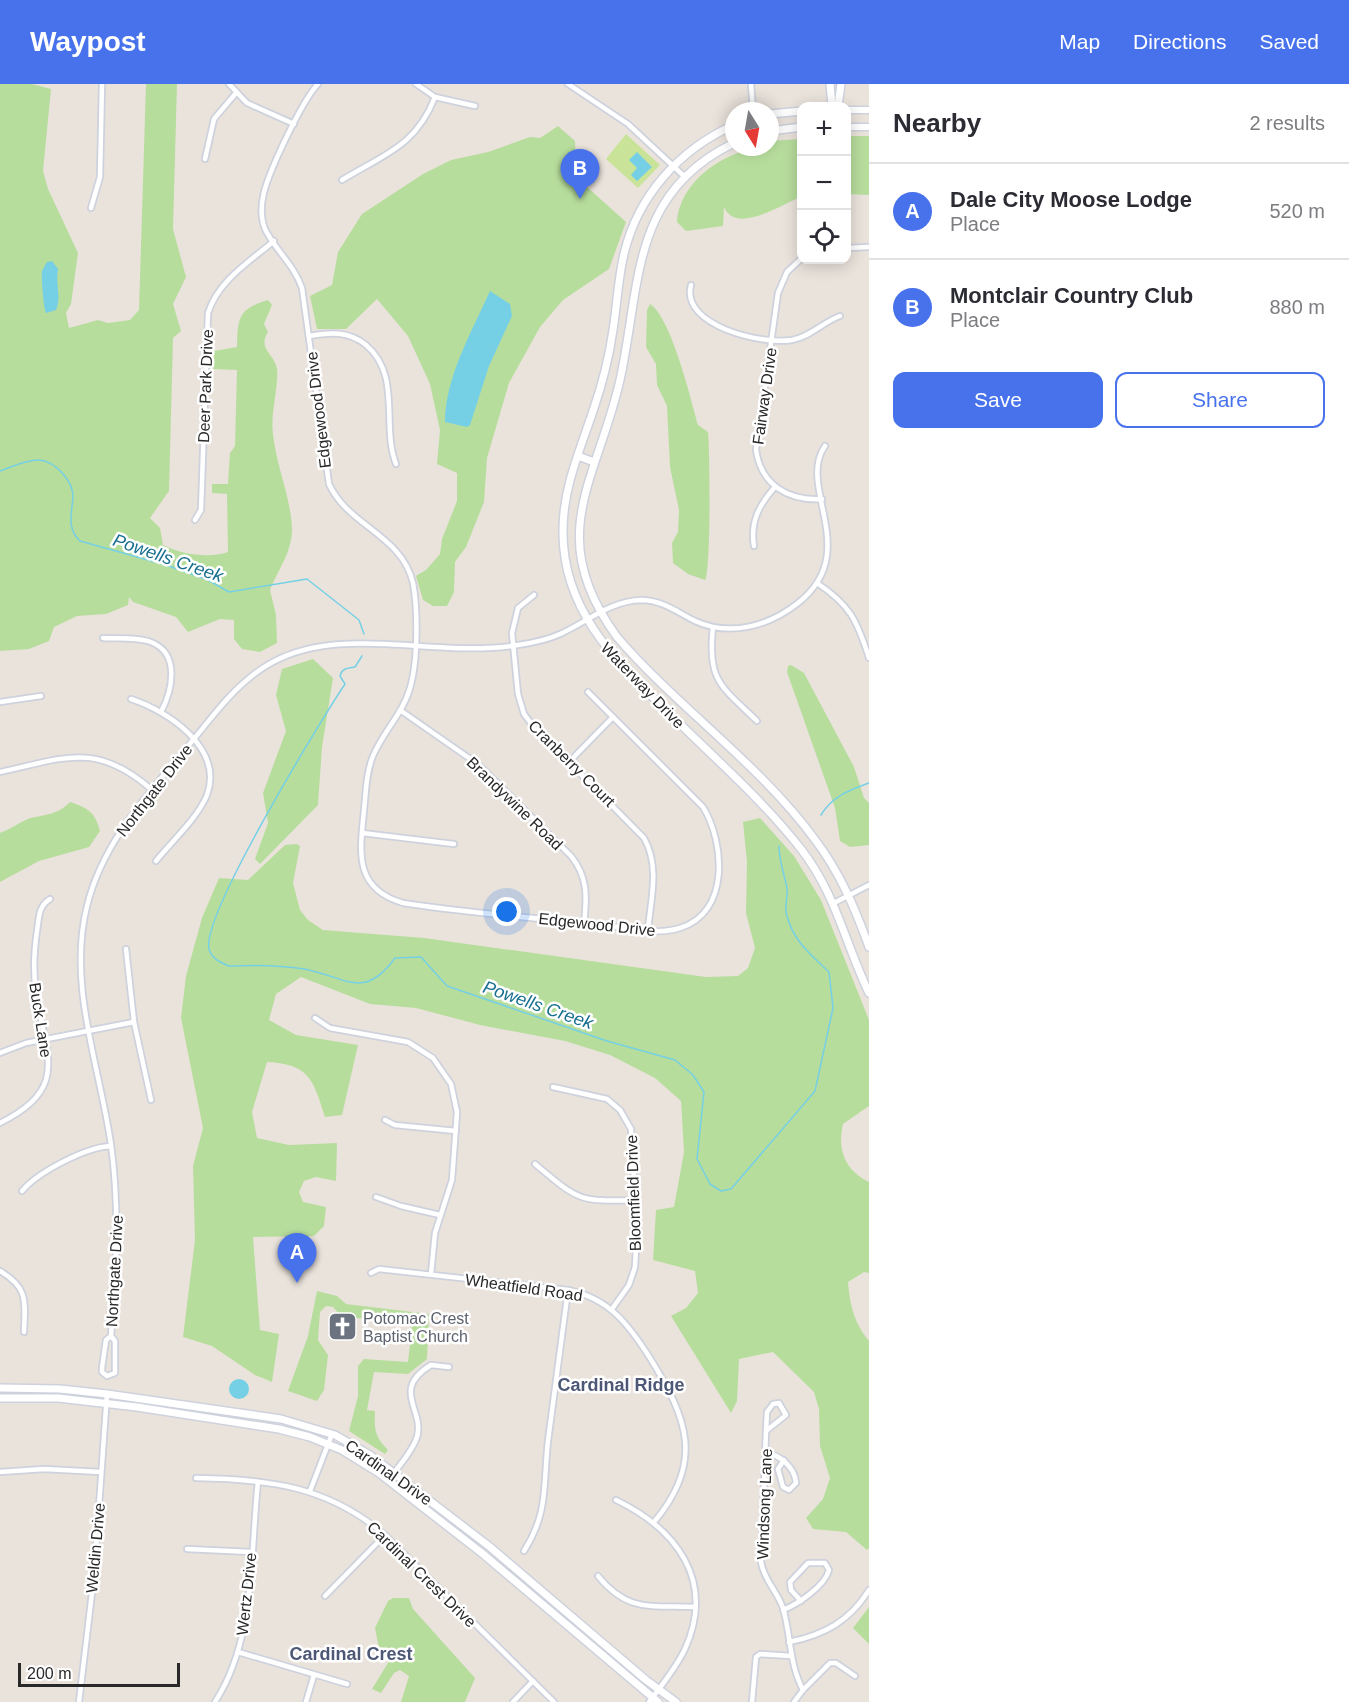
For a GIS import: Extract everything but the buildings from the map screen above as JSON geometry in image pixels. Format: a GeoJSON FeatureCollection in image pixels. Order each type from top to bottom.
{"type":"FeatureCollection","features":[{"type":"Feature","properties":{"kind":"main road"},"geometry":{"type":"LineString","coordinates":[[830,84],[832,102]]}},
{"type":"Feature","properties":{"kind":"main road"},"geometry":{"type":"LineString","coordinates":[[839,102],[841,84]]}},
{"type":"Feature","properties":{"kind":"main road"},"geometry":{"type":"LineString","coordinates":[[779,113],[797,111]]}},
{"type":"Feature","properties":{"kind":"main road"},"geometry":{"type":"LineString","coordinates":[[779,130],[797,128]]}},
{"type":"Feature","properties":{"kind":"main road","name":"Waterway Drive"},"geometry":{"type":"LineString","coordinates":[[725,130],[710,137],[673,166],[648,198],[630,236],[622,266],[605,370],[566,501],[564,546],[571,584],[586,620],[617,662],[788,833],[814,868],[834,903],[869,993]]}},
{"type":"Feature","properties":{"kind":"main road","name":"Waterway Drive"},"geometry":{"type":"LineString","coordinates":[[725,149],[685,177],[660,211],[646,240],[639,266],[619,383],[582,504],[580,539],[586,579],[600,612],[627,650],[800,821],[830,862],[849,895],[869,947]]}},
{"type":"Feature","properties":{"kind":"main road"},"geometry":{"type":"LineString","coordinates":[[578,456],[594,462]]}},
{"type":"Feature","properties":{"kind":"main road","name":"Cardinal Drive"},"geometry":{"type":"LineString","coordinates":[[0,1388],[60,1389],[107,1394],[268,1417],[332,1434],[370,1455],[394,1473],[536,1584],[676,1702]]}},
{"type":"Feature","properties":{"kind":"main road","name":"Cardinal Drive"},"geometry":{"type":"LineString","coordinates":[[0,1398],[58,1398],[106,1403],[279,1429],[328,1444],[379,1473],[483,1554],[653,1701]]}},
{"type":"Feature","properties":{"kind":"street"},"geometry":{"type":"LineString","coordinates":[[91,208],[100,177],[102,84]]}},
{"type":"Feature","properties":{"kind":"street"},"geometry":{"type":"LineString","coordinates":[[229,84],[236,93],[254,107],[294,124]]}},
{"type":"Feature","properties":{"kind":"street","name":"Edgewood Drive"},"geometry":{"type":"LineString","coordinates":[[318,84],[294,124],[263,195],[263,223],[298,277],[304,299],[329,484],[346,510],[386,540],[406,565],[414,597],[412,679],[400,710],[371,762],[362,833],[361,860],[366,875],[379,891],[393,900],[412,904],[648,929],[681,928],[695,921],[706,911],[714,895],[718,874],[717,837],[703,807],[588,692]]}},
{"type":"Feature","properties":{"kind":"street"},"geometry":{"type":"LineString","coordinates":[[416,84],[435,97],[475,106]]}},
{"type":"Feature","properties":{"kind":"street"},"geometry":{"type":"LineString","coordinates":[[751,84],[752,102]]}},
{"type":"Feature","properties":{"kind":"street"},"geometry":{"type":"LineString","coordinates":[[570,85],[628,124],[685,177]]}},
{"type":"Feature","properties":{"kind":"street"},"geometry":{"type":"LineString","coordinates":[[205,159],[214,119],[236,93]]}},
{"type":"Feature","properties":{"kind":"street"},"geometry":{"type":"LineString","coordinates":[[342,180],[414,134],[424,122],[435,97]]}},
{"type":"Feature","properties":{"kind":"street"},"geometry":{"type":"LineString","coordinates":[[851,110],[869,110]]}},
{"type":"Feature","properties":{"kind":"street"},"geometry":{"type":"LineString","coordinates":[[851,127],[869,127]]}},
{"type":"Feature","properties":{"kind":"street","name":"Deer Park Drive"},"geometry":{"type":"LineString","coordinates":[[195,520],[201,510],[208,313],[220,288],[274,241]]}},
{"type":"Feature","properties":{"kind":"street"},"geometry":{"type":"LineString","coordinates":[[851,248],[869,247]]}},
{"type":"Feature","properties":{"kind":"street","name":"Fairway Drive"},"geometry":{"type":"LineString","coordinates":[[775,487],[764,475],[756,450],[780,288],[787,272],[797,262]]}},
{"type":"Feature","properties":{"kind":"street"},"geometry":{"type":"LineString","coordinates":[[691,285],[689,291],[703,316],[715,325],[745,338],[771,341],[802,338],[825,321],[840,316]]}},
{"type":"Feature","properties":{"kind":"street"},"geometry":{"type":"LineString","coordinates":[[309,336],[333,333],[352,337],[366,345],[378,358],[387,381],[390,426],[396,464]]}},
{"type":"Feature","properties":{"kind":"street"},"geometry":{"type":"LineString","coordinates":[[757,721],[725,689],[715,675],[710,652],[713,627],[742,628],[772,619],[795,605],[817,583],[825,565],[828,548],[817,464],[825,446]]}},
{"type":"Feature","properties":{"kind":"street"},"geometry":{"type":"LineString","coordinates":[[754,546],[753,528],[757,511],[775,487],[790,496],[822,499]]}},
{"type":"Feature","properties":{"kind":"street"},"geometry":{"type":"LineString","coordinates":[[817,583],[843,602],[854,616],[869,658]]}},
{"type":"Feature","properties":{"kind":"street","name":"Cranberry Court"},"geometry":{"type":"LineString","coordinates":[[534,595],[522,602],[514,616],[513,646],[518,694],[524,714],[639,831],[649,845],[654,870],[648,929]]}},
{"type":"Feature","properties":{"kind":"street","name":"Northgate Drive"},"geometry":{"type":"LineString","coordinates":[[111,1336],[106,1340],[102,1368],[102,1372],[108,1376],[115,1373],[115,1341],[111,1336],[117,1240],[111,1146],[90,1030],[80,958],[87,905],[108,851],[125,823],[194,739],[238,688],[261,669],[286,656],[331,645],[513,646],[548,639],[600,612],[632,601],[652,601],[713,627]]}},
{"type":"Feature","properties":{"kind":"street"},"geometry":{"type":"LineString","coordinates":[[103,638],[151,642],[165,655],[171,668],[172,685],[161,712]]}},
{"type":"Feature","properties":{"kind":"street"},"geometry":{"type":"LineString","coordinates":[[0,702],[41,696]]}},
{"type":"Feature","properties":{"kind":"street"},"geometry":{"type":"LineString","coordinates":[[131,699],[161,712],[194,739],[208,764],[210,780],[206,795],[156,861]]}},
{"type":"Feature","properties":{"kind":"street","name":"Brandywine Road"},"geometry":{"type":"LineString","coordinates":[[400,710],[479,765],[571,856],[580,870],[586,887],[584,923]]}},
{"type":"Feature","properties":{"kind":"street"},"geometry":{"type":"LineString","coordinates":[[569,762],[613,717]]}},
{"type":"Feature","properties":{"kind":"street"},"geometry":{"type":"LineString","coordinates":[[0,772],[64,758],[95,757],[125,769],[152,790]]}},
{"type":"Feature","properties":{"kind":"street"},"geometry":{"type":"LineString","coordinates":[[362,833],[454,844]]}},
{"type":"Feature","properties":{"kind":"street"},"geometry":{"type":"LineString","coordinates":[[834,903],[869,885]]}},
{"type":"Feature","properties":{"kind":"street","name":"Buck Lane"},"geometry":{"type":"LineString","coordinates":[[0,1123],[24,1111],[43,1089],[48,1067],[35,990],[34,957],[40,909],[50,898]]}},
{"type":"Feature","properties":{"kind":"street"},"geometry":{"type":"LineString","coordinates":[[126,949],[134,1022],[151,1100]]}},
{"type":"Feature","properties":{"kind":"street"},"geometry":{"type":"LineString","coordinates":[[315,1018],[330,1028],[398,1038],[427,1053],[447,1076],[455,1093],[458,1112],[452,1180],[435,1233],[430,1274]]}},
{"type":"Feature","properties":{"kind":"street"},"geometry":{"type":"LineString","coordinates":[[0,1053],[44,1039],[134,1022]]}},
{"type":"Feature","properties":{"kind":"street","name":"Bloomfield Drive"},"geometry":{"type":"LineString","coordinates":[[553,1087],[602,1097],[615,1104],[625,1116],[633,1137],[635,1267],[629,1285],[612,1309]]}},
{"type":"Feature","properties":{"kind":"street"},"geometry":{"type":"LineString","coordinates":[[385,1119],[395,1125],[456,1131]]}},
{"type":"Feature","properties":{"kind":"street"},"geometry":{"type":"LineString","coordinates":[[22,1191],[32,1180],[50,1170],[84,1154],[111,1146]]}},
{"type":"Feature","properties":{"kind":"street"},"geometry":{"type":"LineString","coordinates":[[535,1164],[579,1197],[595,1201],[635,1200]]}},
{"type":"Feature","properties":{"kind":"street"},"geometry":{"type":"LineString","coordinates":[[376,1197],[401,1206],[440,1215]]}},
{"type":"Feature","properties":{"kind":"street","name":"Wheatfield Road"},"geometry":{"type":"LineString","coordinates":[[371,1273],[379,1269],[568,1290],[593,1298],[612,1309],[635,1335],[672,1394],[684,1428],[685,1456],[678,1484],[654,1522]]}},
{"type":"Feature","properties":{"kind":"street"},"geometry":{"type":"LineString","coordinates":[[0,1271],[16,1281],[23,1292],[24,1332]]}},
{"type":"Feature","properties":{"kind":"street"},"geometry":{"type":"LineString","coordinates":[[524,1551],[535,1534],[544,1508],[546,1459],[568,1290]]}},
{"type":"Feature","properties":{"kind":"street"},"geometry":{"type":"LineString","coordinates":[[394,1473],[417,1436],[418,1423],[411,1405],[411,1390],[418,1375],[431,1365],[449,1367]]}},
{"type":"Feature","properties":{"kind":"street","name":"Weldin Drive"},"geometry":{"type":"LineString","coordinates":[[79,1702],[94,1576],[107,1394]]}},
{"type":"Feature","properties":{"kind":"street","name":"Windsong Lane"},"geometry":{"type":"LineString","coordinates":[[766,1431],[786,1415],[779,1403],[773,1404],[768,1409],[766,1431],[761,1562],[764,1576],[783,1610],[791,1656],[803,1690]]}},
{"type":"Feature","properties":{"kind":"street"},"geometry":{"type":"LineString","coordinates":[[310,1491],[332,1434]]}},
{"type":"Feature","properties":{"kind":"street"},"geometry":{"type":"LineString","coordinates":[[765,1453],[776,1455],[784,1461],[796,1480],[794,1486],[789,1490],[783,1487],[778,1469],[784,1461]]}},
{"type":"Feature","properties":{"kind":"street"},"geometry":{"type":"LineString","coordinates":[[0,1472],[44,1469],[101,1472]]}},
{"type":"Feature","properties":{"kind":"street","name":"Cardinal Crest Drive"},"geometry":{"type":"LineString","coordinates":[[196,1478],[258,1482],[310,1491],[345,1506],[385,1535],[554,1702]]}},
{"type":"Feature","properties":{"kind":"street","name":"Wertz Drive"},"geometry":{"type":"LineString","coordinates":[[215,1702],[238,1652],[248,1607],[258,1482]]}},
{"type":"Feature","properties":{"kind":"street"},"geometry":{"type":"LineString","coordinates":[[616,1500],[654,1522],[673,1539],[685,1560],[692,1582],[695,1607],[686,1646],[658,1689],[653,1701]]}},
{"type":"Feature","properties":{"kind":"street"},"geometry":{"type":"LineString","coordinates":[[325,1596],[385,1535]]}},
{"type":"Feature","properties":{"kind":"street"},"geometry":{"type":"LineString","coordinates":[[187,1549],[251,1552]]}},
{"type":"Feature","properties":{"kind":"street"},"geometry":{"type":"LineString","coordinates":[[783,1610],[801,1601],[827,1576],[828,1570],[825,1563],[808,1563],[790,1582],[791,1590],[801,1601]]}},
{"type":"Feature","properties":{"kind":"street"},"geometry":{"type":"LineString","coordinates":[[598,1576],[613,1594],[627,1602],[695,1607]]}},
{"type":"Feature","properties":{"kind":"street"},"geometry":{"type":"LineString","coordinates":[[789,1642],[814,1636],[833,1628],[851,1614],[869,1590]]}},
{"type":"Feature","properties":{"kind":"street"},"geometry":{"type":"LineString","coordinates":[[238,1652],[347,1684]]}},
{"type":"Feature","properties":{"kind":"street"},"geometry":{"type":"LineString","coordinates":[[752,1702],[756,1657],[760,1654],[791,1656]]}},
{"type":"Feature","properties":{"kind":"street"},"geometry":{"type":"LineString","coordinates":[[794,1702],[830,1663],[836,1663],[855,1676]]}},
{"type":"Feature","properties":{"kind":"street"},"geometry":{"type":"LineString","coordinates":[[306,1702],[314,1675]]}},
{"type":"Feature","properties":{"kind":"street"},"geometry":{"type":"LineString","coordinates":[[513,1702],[533,1681]]}},
{"type":"Feature","properties":{"kind":"green space"},"geometry":{"type":"Polygon","coordinates":[[[0,84],[32,84],[51,89],[43,171],[48,189],[78,253],[71,304],[66,313],[69,328],[98,320],[108,323],[130,320],[139,310],[146,84],[177,84],[173,229],[186,277],[173,304],[181,331],[173,338],[169,491],[150,518],[160,528],[163,545],[186,553],[204,555],[228,552],[227,494],[212,493],[212,484],[228,484],[230,453],[235,446],[237,370],[213,369],[214,351],[237,347],[239,322],[245,311],[268,300],[272,305],[264,324],[268,332],[264,343],[277,369],[273,434],[292,529],[287,553],[270,590],[276,615],[277,643],[260,652],[242,649],[234,639],[234,620],[220,619],[188,632],[176,617],[133,602],[129,597],[128,605],[106,614],[77,616],[54,627],[49,641],[29,649],[0,651],[0,84]]]}},
{"type":"Feature","properties":{"kind":"green space"},"geometry":{"type":"Polygon","coordinates":[[[558,126],[575,141],[576,169],[586,186],[626,222],[609,269],[563,300],[540,327],[509,383],[487,458],[484,502],[466,547],[455,562],[454,592],[447,606],[433,606],[423,600],[416,576],[426,570],[440,554],[442,539],[457,501],[457,473],[437,464],[440,430],[430,384],[408,336],[377,299],[346,329],[317,329],[310,296],[332,285],[338,252],[362,214],[423,174],[451,160],[488,152],[530,137],[540,138],[558,126]]]}},
{"type":"Feature","properties":{"kind":"green space"},"geometry":{"type":"Polygon","coordinates":[[[626,134],[660,165],[638,188],[606,159],[626,134]]]}},
{"type":"Feature","properties":{"kind":"green space"},"geometry":{"type":"Polygon","coordinates":[[[851,136],[869,136],[869,195],[851,194],[851,136]]]}},
{"type":"Feature","properties":{"kind":"green space"},"geometry":{"type":"Polygon","coordinates":[[[797,139],[797,199],[759,216],[748,218],[730,215],[724,207],[723,226],[686,231],[677,222],[680,206],[687,192],[709,168],[731,156],[779,156],[779,140],[797,139]]]}},
{"type":"Feature","properties":{"kind":"green space"},"geometry":{"type":"Polygon","coordinates":[[[650,304],[658,312],[673,341],[698,425],[708,432],[709,535],[705,580],[688,574],[673,563],[672,543],[678,532],[679,510],[670,467],[667,406],[657,385],[656,364],[646,347],[647,310],[650,304]]]}},
{"type":"Feature","properties":{"kind":"green space"},"geometry":{"type":"Polygon","coordinates":[[[313,659],[333,678],[322,747],[318,805],[260,864],[255,859],[268,823],[263,793],[286,731],[276,695],[282,669],[313,659]]]}},
{"type":"Feature","properties":{"kind":"green space"},"geometry":{"type":"Polygon","coordinates":[[[791,665],[804,673],[854,767],[864,798],[869,803],[869,845],[850,847],[840,841],[835,808],[787,672],[788,666],[791,665]]]}},
{"type":"Feature","properties":{"kind":"green space"},"geometry":{"type":"Polygon","coordinates":[[[70,802],[82,806],[96,819],[100,831],[89,847],[39,861],[0,882],[0,833],[27,819],[56,812],[70,802]]]}},
{"type":"Feature","properties":{"kind":"green space"},"geometry":{"type":"Polygon","coordinates":[[[760,818],[794,856],[821,900],[869,1020],[869,1106],[843,1124],[841,1133],[842,1151],[849,1165],[854,1172],[869,1182],[869,1273],[864,1272],[848,1282],[854,1313],[869,1341],[869,1548],[867,1550],[846,1532],[813,1529],[806,1518],[823,1499],[830,1478],[820,1446],[819,1409],[814,1392],[773,1352],[739,1359],[737,1401],[731,1413],[671,1316],[686,1308],[698,1293],[695,1271],[653,1260],[656,1210],[674,1207],[684,1152],[681,1101],[655,1078],[610,1055],[565,1041],[480,1025],[416,1008],[370,1004],[301,977],[276,994],[269,1020],[296,1035],[358,1045],[342,1115],[325,1117],[313,1084],[301,1071],[293,1066],[267,1062],[252,1112],[257,1138],[289,1145],[337,1143],[336,1181],[316,1177],[304,1181],[299,1192],[303,1202],[326,1207],[324,1226],[314,1236],[253,1237],[260,1330],[279,1334],[272,1382],[255,1375],[212,1346],[183,1337],[195,1240],[193,1166],[203,1128],[181,1018],[186,976],[202,918],[219,878],[248,880],[285,845],[297,844],[300,846],[293,883],[300,910],[308,920],[323,930],[424,938],[706,977],[738,976],[748,968],[755,948],[746,913],[747,862],[743,822],[760,818]]]}},
{"type":"Feature","properties":{"kind":"green space"},"geometry":{"type":"Polygon","coordinates":[[[317,1291],[337,1296],[346,1304],[429,1314],[427,1359],[408,1374],[374,1372],[367,1410],[375,1411],[376,1432],[388,1450],[385,1454],[349,1431],[358,1396],[358,1366],[364,1359],[408,1362],[412,1325],[341,1316],[333,1307],[326,1306],[320,1312],[318,1340],[328,1355],[324,1390],[317,1401],[288,1391],[308,1336],[317,1291]]]}},
{"type":"Feature","properties":{"kind":"green space"},"geometry":{"type":"Polygon","coordinates":[[[393,1598],[409,1598],[413,1609],[475,1678],[465,1702],[401,1702],[409,1676],[400,1670],[394,1673],[381,1693],[372,1689],[391,1658],[380,1653],[375,1628],[388,1601],[393,1598]]]}},
{"type":"Feature","properties":{"kind":"green space"},"geometry":{"type":"Polygon","coordinates":[[[869,1607],[869,1644],[853,1628],[869,1607]]]}},
{"type":"Feature","properties":{"kind":"water"},"geometry":{"type":"Polygon","coordinates":[[[637,152],[652,167],[637,181],[631,175],[637,168],[629,160],[637,152]]]}},
{"type":"Feature","properties":{"kind":"water"},"geometry":{"type":"Polygon","coordinates":[[[52,261],[58,269],[58,305],[56,310],[46,313],[42,272],[47,262],[52,261]]]}},
{"type":"Feature","properties":{"kind":"water"},"geometry":{"type":"Polygon","coordinates":[[[490,291],[510,304],[512,316],[489,366],[470,425],[467,427],[445,422],[446,405],[454,372],[490,291]]]}},
{"type":"Feature","properties":{"kind":"water"},"geometry":{"type":"Polygon","coordinates":[[[239,1379],[246,1382],[249,1389],[246,1396],[239,1399],[232,1396],[229,1389],[232,1382],[239,1379]]]}},
{"type":"Feature","properties":{"kind":"waterway","name":"Powells Creek"},"geometry":{"type":"LineString","coordinates":[[0,471],[34,460],[41,460],[56,467],[66,477],[71,488],[73,497],[71,526],[80,541],[166,565],[208,580],[229,592],[307,579],[359,620],[364,634]]}},
{"type":"Feature","properties":{"kind":"waterway","name":"Powells Creek"},"geometry":{"type":"LineString","coordinates":[[362,656],[355,667],[342,671],[340,676],[345,684],[289,775],[242,860],[212,930],[209,949],[212,955],[229,966],[304,969],[353,983],[363,983],[373,979],[384,971],[395,958],[421,957],[447,986],[607,1041],[675,1060],[693,1075],[704,1092],[697,1159],[710,1184],[721,1191],[731,1189],[815,1091],[833,1008],[829,972],[802,945],[792,931],[786,912],[787,888],[779,846]]}},
{"type":"Feature","properties":{"kind":"waterway","name":"Powells Creek"},"geometry":{"type":"LineString","coordinates":[[821,815],[836,798],[869,783]]}},
{"type":"Feature","properties":{"kind":"place","name":"Montclair Country Club"},"geometry":{"type":"Point","coordinates":[580,199]}},
{"type":"Feature","properties":{"kind":"place","name":"Dale City Moose Lodge"},"geometry":{"type":"Point","coordinates":[297,1283]}},
{"type":"Feature","properties":{"kind":"place","name":"Potomac Crest Baptist Church"},"geometry":{"type":"Point","coordinates":[342,1327]}},
{"type":"Feature","properties":{"kind":"district","name":"Cardinal Ridge"},"geometry":{"type":"Point","coordinates":[621,1385]}},
{"type":"Feature","properties":{"kind":"district","name":"Cardinal Crest"},"geometry":{"type":"Point","coordinates":[351,1654]}}]}
